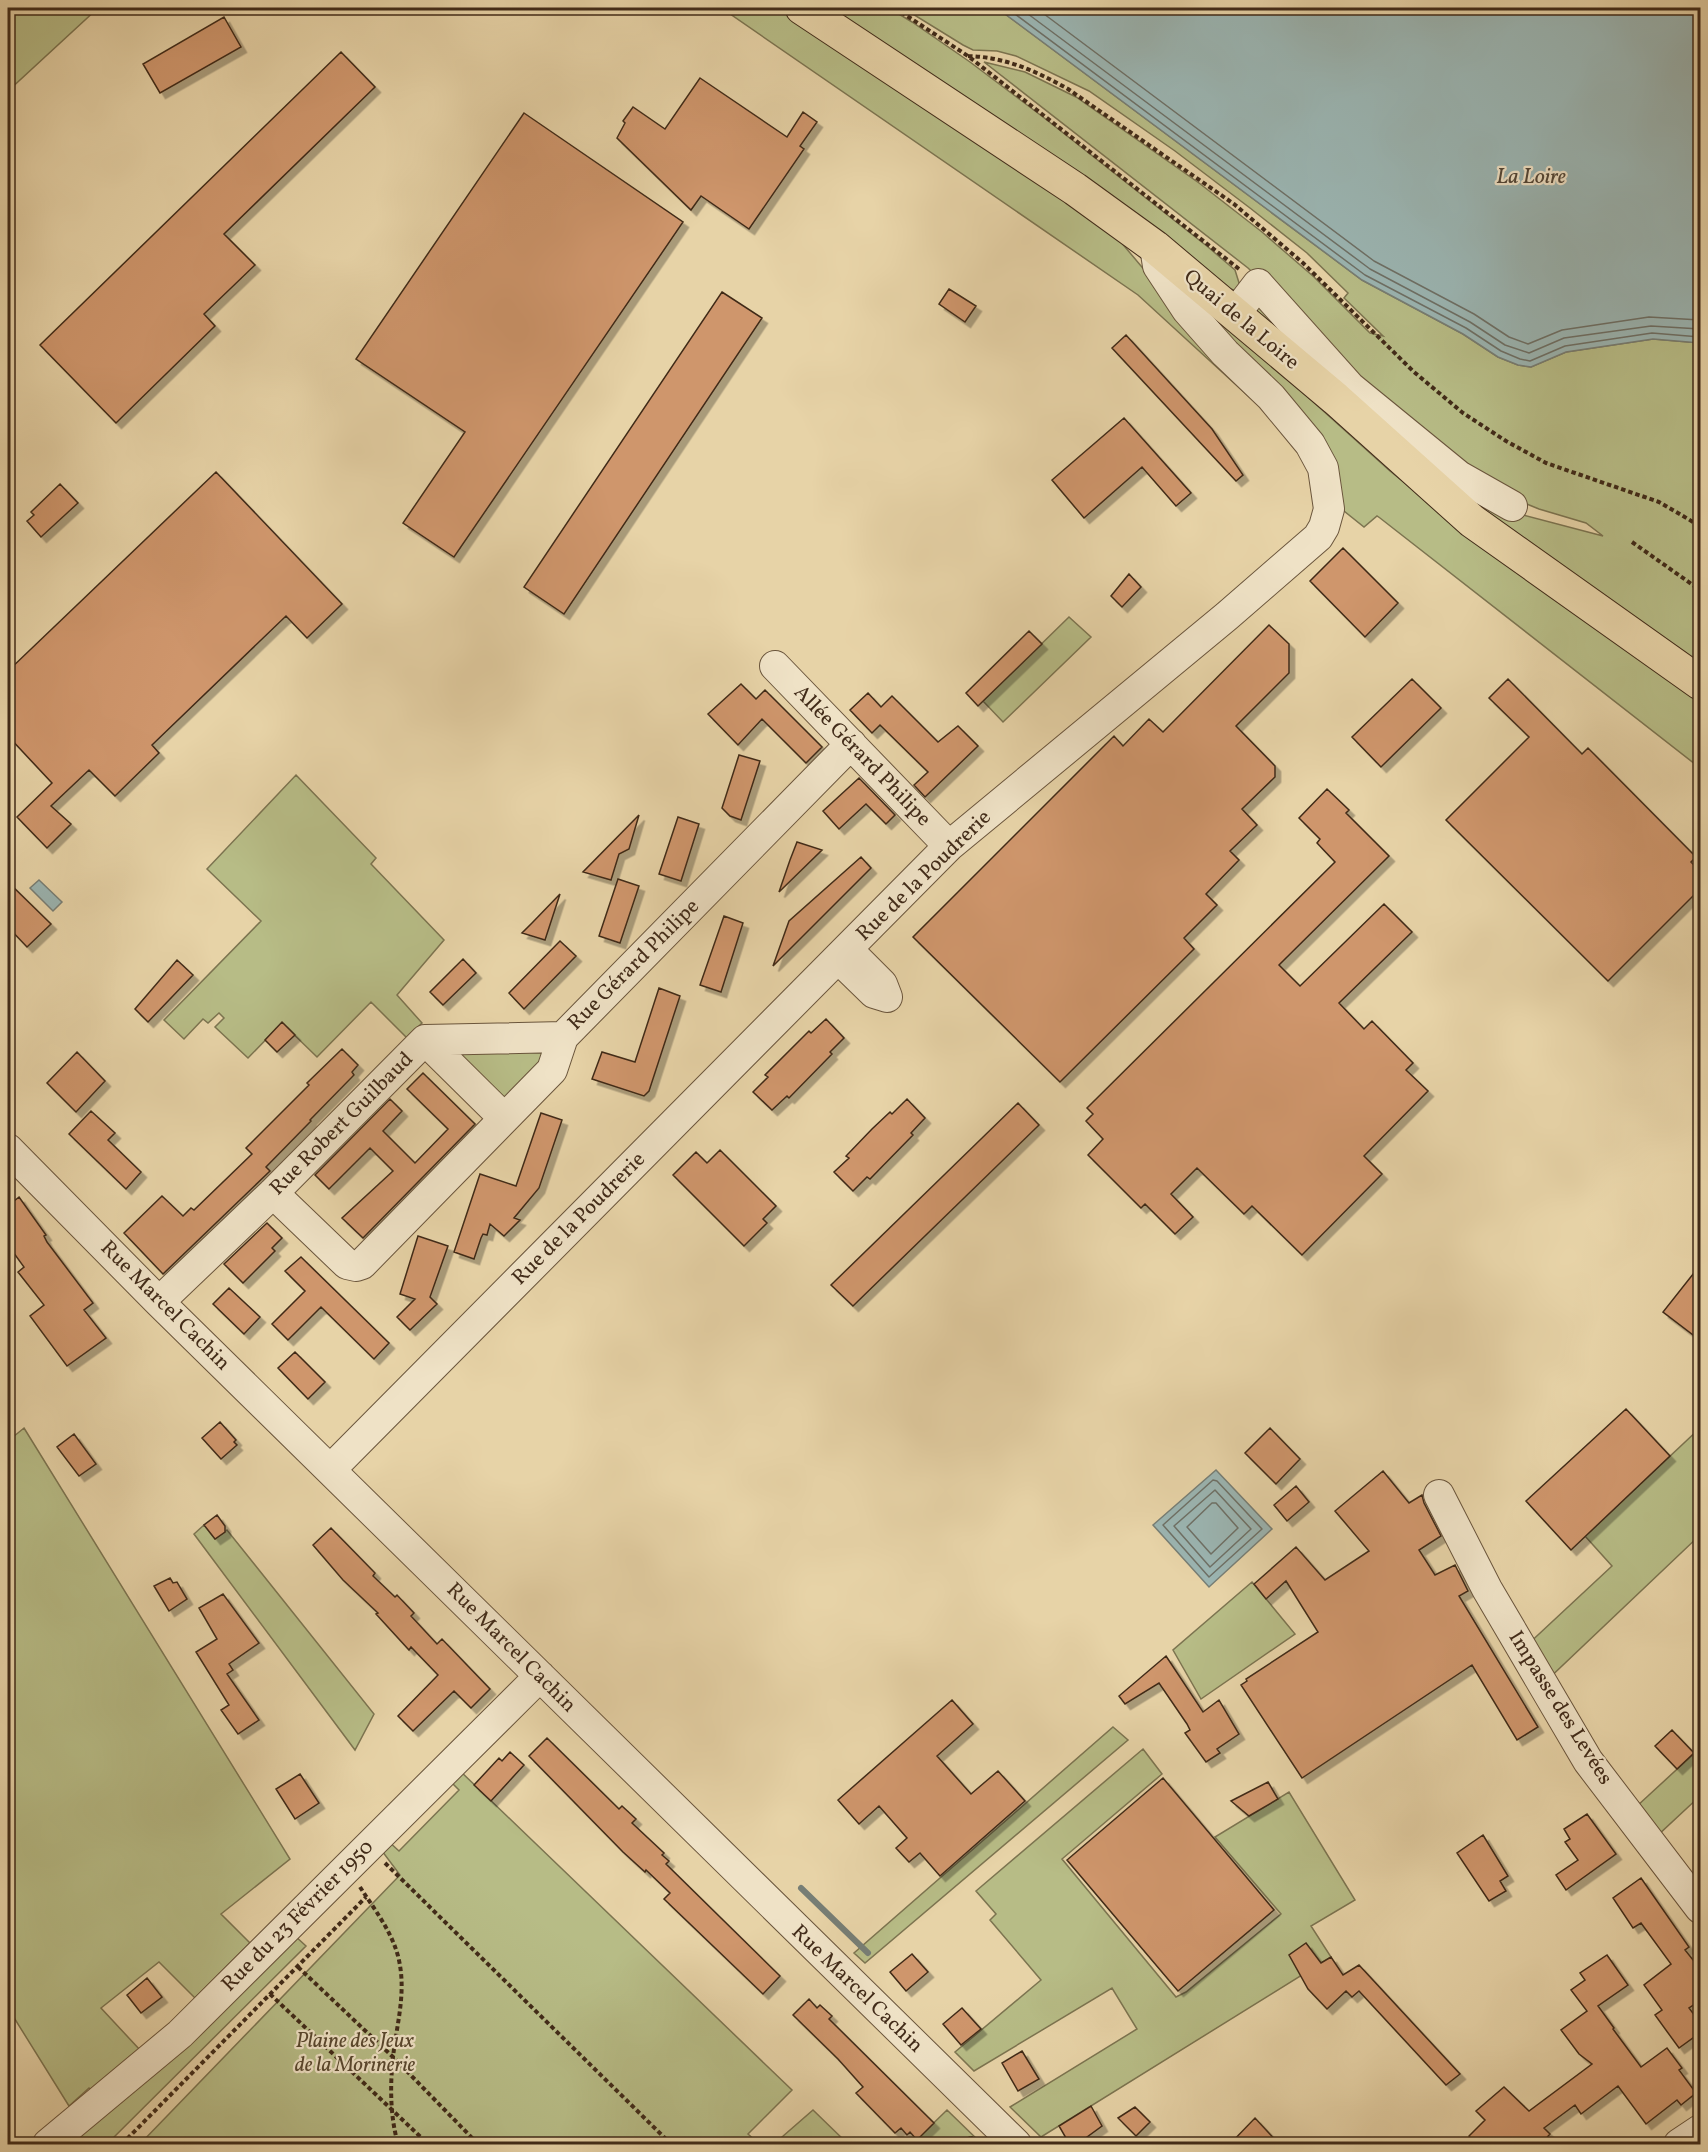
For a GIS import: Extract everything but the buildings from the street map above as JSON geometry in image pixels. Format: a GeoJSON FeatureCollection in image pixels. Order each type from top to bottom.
{"type":"FeatureCollection","features":[{"type":"Feature","properties":{"kind":"main road","name":"Quai de la Loire"},"geometry":{"type":"LineString","coordinates":[[801,8],[1075,189],[1155,247],[1336,399],[1472,521],[1701,683]]}},
{"type":"Feature","properties":{"kind":"main road","name":"Quai de la Loire"},"geometry":{"type":"LineString","coordinates":[[1662,657],[1701,690]]}},
{"type":"Feature","properties":{"kind":"street","name":"Rue de la Poudrerie"},"geometry":{"type":"LineString","coordinates":[[331,1469],[949,846],[1227,616],[1318,537],[1324,527],[1329,509],[1328,491],[1323,468],[1310,444],[1271,397],[1225,353],[1187,310],[1158,267],[1155,247]]}},
{"type":"Feature","properties":{"kind":"street"},"geometry":{"type":"LineString","coordinates":[[1235,314],[1258,284],[1350,387],[1460,476],[1512,506]]}},
{"type":"Feature","properties":{"kind":"street","name":"Allée Gérard Philipe"},"geometry":{"type":"LineString","coordinates":[[775,666],[949,846]]}},
{"type":"Feature","properties":{"kind":"street","name":"Rue Gérard Philipe"},"geometry":{"type":"LineString","coordinates":[[273,1193],[347,1264],[356,1266],[362,1264],[552,1070],[563,1037],[851,744]]}},
{"type":"Feature","properties":{"kind":"street","name":"Rue Robert Guilbaud"},"geometry":{"type":"LineString","coordinates":[[159,1302],[273,1193],[425,1040],[563,1037]]}},
{"type":"Feature","properties":{"kind":"street"},"geometry":{"type":"LineString","coordinates":[[425,1040],[504,1118]]}},
{"type":"Feature","properties":{"kind":"street","name":"Rue Marcel Cachin"},"geometry":{"type":"LineString","coordinates":[[8,1149],[159,1302],[1016,2145]]}},
{"type":"Feature","properties":{"kind":"street","name":"Impasse des Levées"},"geometry":{"type":"LineString","coordinates":[[1439,1495],[1487,1589],[1588,1761],[1701,1908]]}},
{"type":"Feature","properties":{"kind":"street","name":"Rue du 23 Février 1950"},"geometry":{"type":"LineString","coordinates":[[48,2145],[180,2034],[540,1676]]}},
{"type":"Feature","properties":{"kind":"street"},"geometry":{"type":"LineString","coordinates":[[1679,2145],[1701,2130]]}},
{"type":"Feature","properties":{"kind":"path"},"geometry":{"type":"LineString","coordinates":[[895,8],[968,56],[1258,284]]}},
{"type":"Feature","properties":{"kind":"path"},"geometry":{"type":"LineString","coordinates":[[968,56],[983,56],[1008,61],[1041,74],[1077,95],[1234,204],[1304,263],[1440,395],[1506,441],[1564,471],[1659,502],[1701,526]]}},
{"type":"Feature","properties":{"kind":"path"},"geometry":{"type":"LineString","coordinates":[[1632,542],[1701,590]]}},
{"type":"Feature","properties":{"kind":"path"},"geometry":{"type":"LineString","coordinates":[[367,1846],[671,2145]]}},
{"type":"Feature","properties":{"kind":"path"},"geometry":{"type":"LineString","coordinates":[[346,1867],[381,1916],[398,1956],[402,2002],[393,2057],[391,2108],[398,2145]]}},
{"type":"Feature","properties":{"kind":"path"},"geometry":{"type":"LineString","coordinates":[[122,2145],[366,1897]]}},
{"type":"Feature","properties":{"kind":"path"},"geometry":{"type":"LineString","coordinates":[[298,1966],[393,2057],[478,2144]]}},
{"type":"Feature","properties":{"kind":"path"},"geometry":{"type":"LineString","coordinates":[[270,1994],[428,2145]]}},
{"type":"Feature","properties":{"kind":"path"},"geometry":{"type":"LineString","coordinates":[[947,2145],[957,2140],[977,2137]]}},
{"type":"Feature","properties":{"kind":"path"},"geometry":{"type":"LineString","coordinates":[[177,2145],[238,2140],[281,2145]]}},
{"type":"Feature","properties":{"kind":"green space"},"geometry":{"type":"Polygon","coordinates":[[[8,8],[98,8],[8,91],[8,8]]]}},
{"type":"Feature","properties":{"kind":"green space"},"geometry":{"type":"Polygon","coordinates":[[[713,8],[779,8],[1072,205],[1120,241],[1258,405],[1138,295],[730,14],[713,8]]]}},
{"type":"Feature","properties":{"kind":"green space"},"geometry":{"type":"Polygon","coordinates":[[[819,8],[889,8],[912,22],[1043,117],[1208,247],[1235,270],[1240,286],[1235,290],[1229,289],[819,8]]]}},
{"type":"Feature","properties":{"kind":"green space"},"geometry":{"type":"Polygon","coordinates":[[[903,8],[997,8],[1362,280],[1463,334],[1498,357],[1518,365],[1531,367],[1566,352],[1653,339],[1700,343],[1700,670],[1543,559],[1424,468],[1253,315],[1250,307],[1256,305],[1270,314],[1348,394],[1419,455],[1485,505],[1603,536],[1586,523],[1539,509],[1507,496],[1419,434],[1346,373],[1278,297],[1248,268],[984,62],[1025,72],[1076,97],[1199,183],[1262,232],[1314,277],[1370,333],[1383,336],[1344,298],[1348,293],[1307,253],[1175,151],[1089,91],[1016,56],[997,51],[973,50],[903,8]]]}},
{"type":"Feature","properties":{"kind":"green space"},"geometry":{"type":"Polygon","coordinates":[[[1219,317],[1390,471],[1447,517],[1700,702],[1700,768],[1380,518],[1377,516],[1364,527],[1344,511],[1210,319],[1219,317]]]}},
{"type":"Feature","properties":{"kind":"green space"},"geometry":{"type":"Polygon","coordinates":[[[1069,617],[1091,637],[1003,722],[983,701],[1069,617]]]}},
{"type":"Feature","properties":{"kind":"green space"},"geometry":{"type":"Polygon","coordinates":[[[296,775],[376,858],[371,864],[444,940],[397,995],[422,1023],[407,1038],[371,1002],[317,1057],[282,1023],[248,1058],[215,1027],[224,1018],[219,1013],[208,1023],[203,1019],[184,1039],[164,1020],[261,921],[207,869],[296,775]]]}},
{"type":"Feature","properties":{"kind":"green space"},"geometry":{"type":"Polygon","coordinates":[[[539,1047],[547,1060],[507,1102],[458,1059],[457,1049],[539,1047]]]}},
{"type":"Feature","properties":{"kind":"green space"},"geometry":{"type":"Polygon","coordinates":[[[24,1428],[290,1859],[221,1914],[250,1943],[195,1998],[159,1962],[101,2008],[140,2050],[92,2091],[89,2088],[69,2106],[8,2008],[8,1441],[24,1428]]]}},
{"type":"Feature","properties":{"kind":"green space"},"geometry":{"type":"Polygon","coordinates":[[[1700,1428],[1700,1535],[1544,1683],[1524,1648],[1612,1566],[1585,1536],[1700,1428]]]}},
{"type":"Feature","properties":{"kind":"green space"},"geometry":{"type":"Polygon","coordinates":[[[204,1525],[215,1539],[227,1530],[374,1714],[355,1750],[194,1534],[204,1525]]]}},
{"type":"Feature","properties":{"kind":"green space"},"geometry":{"type":"Polygon","coordinates":[[[1252,1582],[1295,1634],[1201,1699],[1173,1650],[1252,1582]]]}},
{"type":"Feature","properties":{"kind":"green space"},"geometry":{"type":"Polygon","coordinates":[[[1113,1727],[1128,1740],[865,1963],[854,1953],[1113,1727]]]}},
{"type":"Feature","properties":{"kind":"green space"},"geometry":{"type":"Polygon","coordinates":[[[1143,1749],[1162,1774],[1062,1859],[1176,1997],[1186,1992],[1281,1914],[1215,1837],[1289,1792],[1355,1900],[1311,1926],[1331,1957],[1041,2137],[1010,2107],[1137,2029],[1112,1988],[974,2071],[955,2052],[1041,1980],[990,1920],[996,1914],[976,1891],[1143,1749]]]}},
{"type":"Feature","properties":{"kind":"green space"},"geometry":{"type":"Polygon","coordinates":[[[1699,1749],[1700,1796],[1658,1835],[1637,1806],[1699,1749]]]}},
{"type":"Feature","properties":{"kind":"green space","name":"Plaine des Jeux de la Morinerie"},"geometry":{"type":"Polygon","coordinates":[[[458,1769],[792,2090],[748,2134],[759,2144],[140,2144],[400,1875],[382,1851],[387,1840],[399,1851],[459,1790],[448,1779],[458,1769]]]}},
{"type":"Feature","properties":{"kind":"green space"},"geometry":{"type":"Polygon","coordinates":[[[294,1935],[306,1946],[107,2144],[65,2144],[294,1935]]]}},
{"type":"Feature","properties":{"kind":"green space"},"geometry":{"type":"Polygon","coordinates":[[[813,2110],[848,2144],[774,2144],[813,2110]]]}},
{"type":"Feature","properties":{"kind":"green space"},"geometry":{"type":"Polygon","coordinates":[[[947,2110],[982,2144],[912,2144],[947,2110]]]}},
{"type":"Feature","properties":{"kind":"water","name":"La Loire"},"geometry":{"type":"Polygon","coordinates":[[[997,8],[1700,8],[1700,343],[1653,339],[1566,352],[1531,367],[1518,365],[1498,357],[1463,334],[1362,280],[997,8]]]}},
{"type":"Feature","properties":{"kind":"water"},"geometry":{"type":"Polygon","coordinates":[[[39,880],[62,902],[53,911],[30,888],[39,880]]]}},
{"type":"Feature","properties":{"kind":"water"},"geometry":{"type":"Polygon","coordinates":[[[1216,1470],[1272,1529],[1209,1587],[1153,1525],[1216,1470]]]}},
{"type":"Feature","properties":{"kind":"waterway"},"geometry":{"type":"LineString","coordinates":[[801,1888],[868,1953]]}}]}
